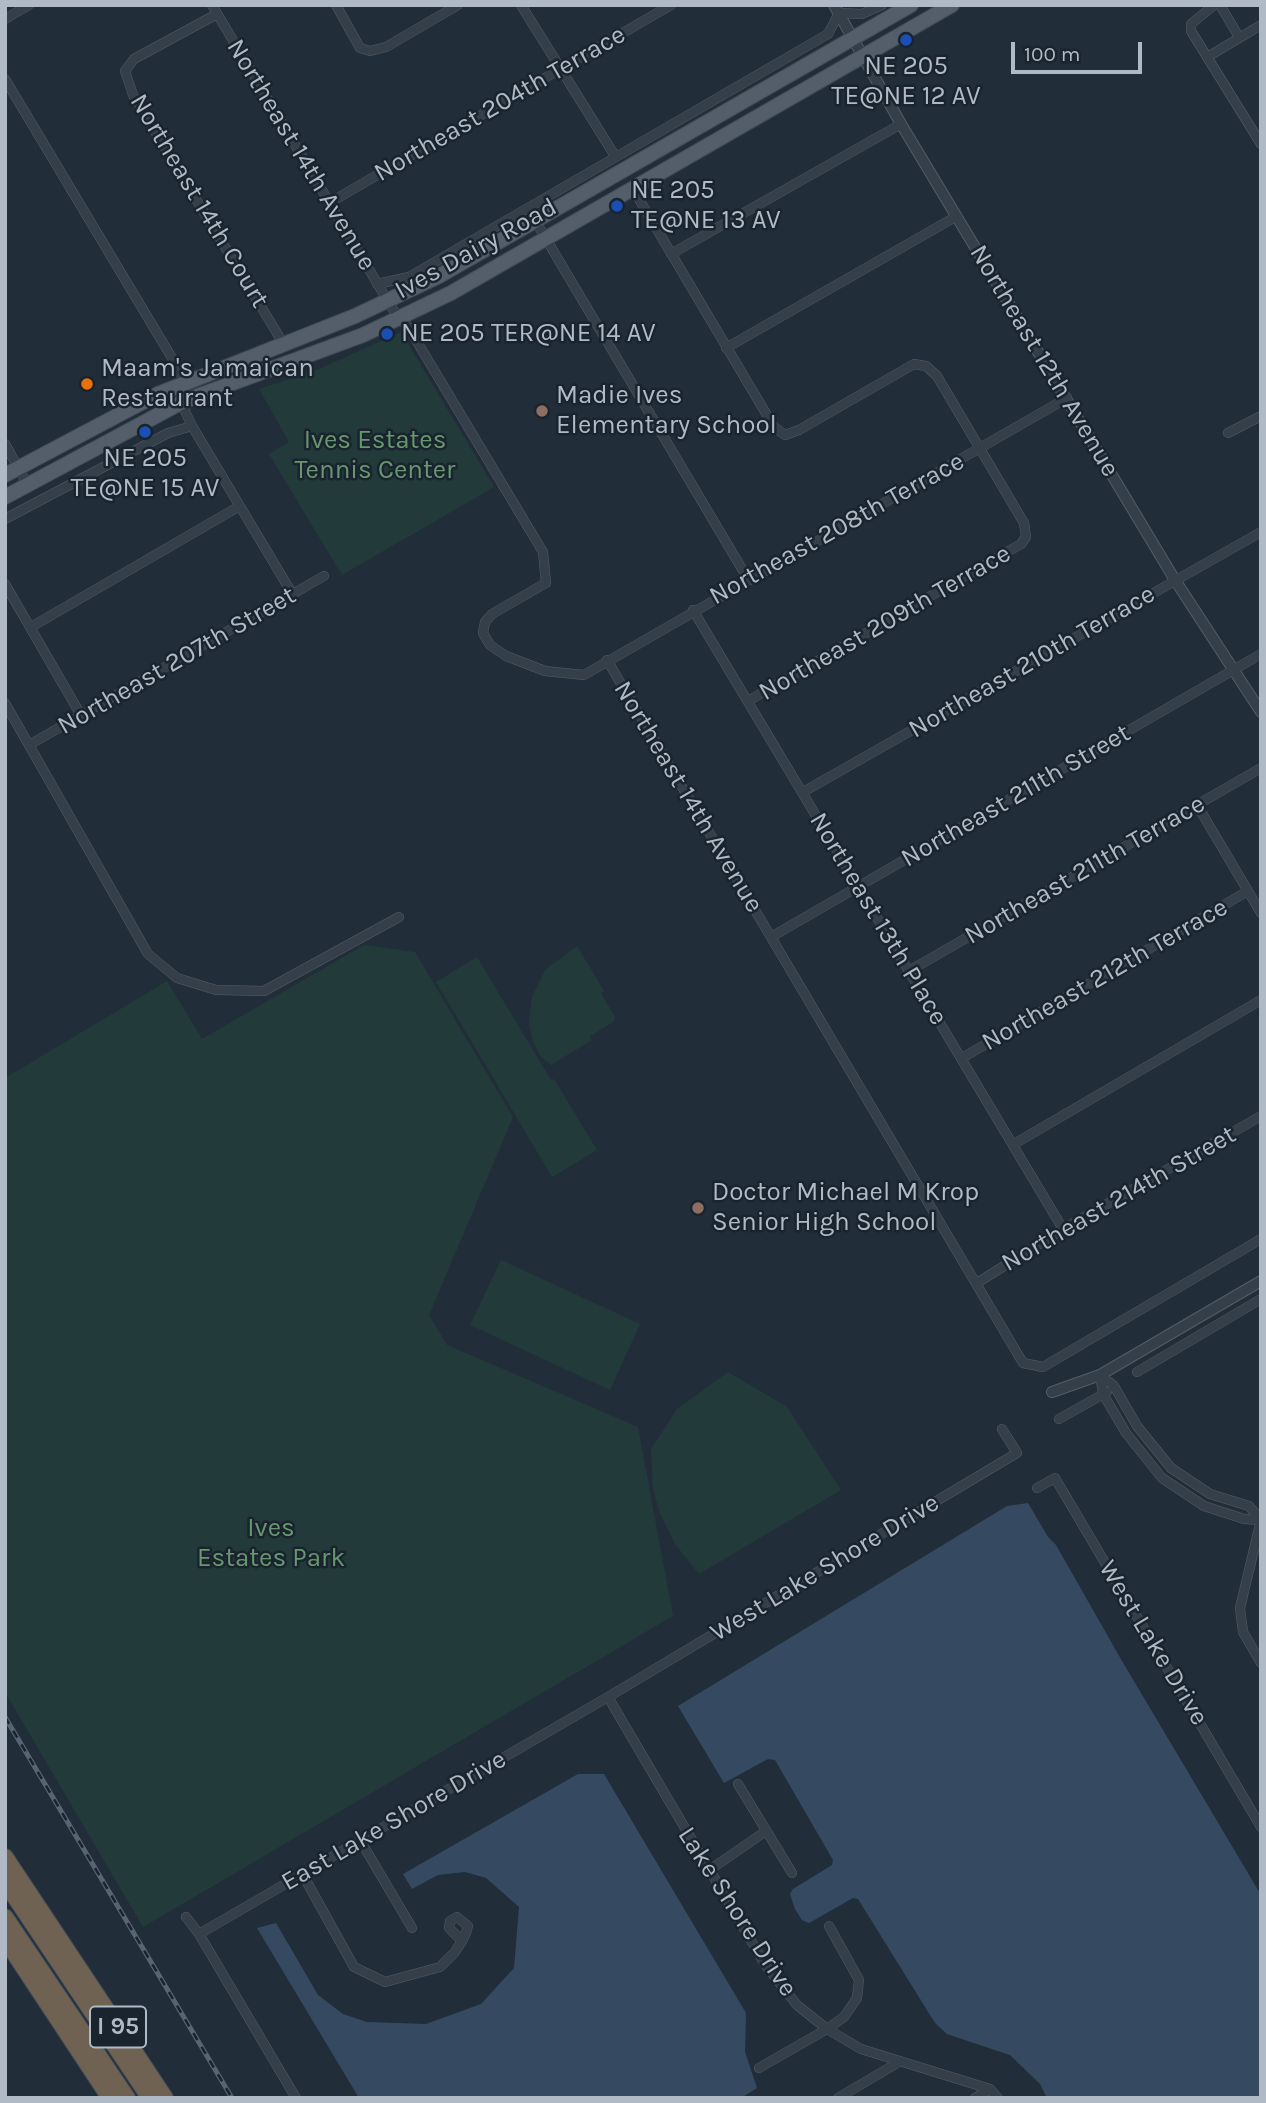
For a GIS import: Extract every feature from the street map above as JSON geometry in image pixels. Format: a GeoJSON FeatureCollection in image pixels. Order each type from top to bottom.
{"type":"FeatureCollection","features":[{"type":"Feature","properties":{"kind":"highway","name":"I 95"},"geometry":{"type":"LineString","coordinates":[[5,1857],[165,2098]]}},
{"type":"Feature","properties":{"kind":"highway"},"geometry":{"type":"LineString","coordinates":[[5,1882],[150,2098]]}},
{"type":"Feature","properties":{"kind":"highway"},"geometry":{"type":"LineString","coordinates":[[5,1917],[127,2098]]}},
{"type":"Feature","properties":{"kind":"highway","name":"I 95"},"geometry":{"type":"LineString","coordinates":[[5,1939],[110,2098]]}},
{"type":"Feature","properties":{"kind":"main road","name":"Ives Dairy Road"},"geometry":{"type":"LineString","coordinates":[[12,471],[180,385],[388,301],[536,222],[911,5]]}},
{"type":"Feature","properties":{"kind":"main road","name":"Ives Dairy Road"},"geometry":{"type":"LineString","coordinates":[[5,497],[184,401],[399,319],[547,239],[952,5]]}},
{"type":"Feature","properties":{"kind":"street"},"geometry":{"type":"LineString","coordinates":[[5,19],[29,5]]}},
{"type":"Feature","properties":{"kind":"street"},"geometry":{"type":"LineString","coordinates":[[336,5],[360,48],[370,51],[386,47],[458,5]]}},
{"type":"Feature","properties":{"kind":"street"},"geometry":{"type":"LineString","coordinates":[[521,5],[615,156]]}},
{"type":"Feature","properties":{"kind":"street","name":"Northeast 204th Terrace"},"geometry":{"type":"LineString","coordinates":[[329,203],[671,5]]}},
{"type":"Feature","properties":{"kind":"street"},"geometry":{"type":"LineString","coordinates":[[377,284],[409,277],[828,34],[836,9],[862,14],[882,5]]}},
{"type":"Feature","properties":{"kind":"street"},"geometry":{"type":"LineString","coordinates":[[1220,5],[1239,37]]}},
{"type":"Feature","properties":{"kind":"street"},"geometry":{"type":"LineString","coordinates":[[1210,6],[1191,24],[1191,31],[1209,56],[1261,144]]}},
{"type":"Feature","properties":{"kind":"street","name":"Northeast 12th Avenue"},"geometry":{"type":"LineString","coordinates":[[836,9],[901,124],[1175,580],[1261,712]]}},
{"type":"Feature","properties":{"kind":"street","name":"Northeast 14th Court"},"geometry":{"type":"LineString","coordinates":[[215,10],[134,59],[125,72],[133,94],[283,343]]}},
{"type":"Feature","properties":{"kind":"street","name":"Northeast 14th Avenue"},"geometry":{"type":"LineString","coordinates":[[215,10],[377,284],[399,319],[413,335],[543,552],[545,583],[492,614],[485,622],[483,633],[490,645],[506,656],[545,671],[584,675],[607,660],[1017,1354],[1031,1367],[1043,1367],[1261,1239]]}},
{"type":"Feature","properties":{"kind":"street"},"geometry":{"type":"LineString","coordinates":[[1209,56],[1261,25]]}},
{"type":"Feature","properties":{"kind":"street"},"geometry":{"type":"LineString","coordinates":[[5,79],[175,363],[192,426],[293,595]]}},
{"type":"Feature","properties":{"kind":"street"},"geometry":{"type":"LineString","coordinates":[[1252,129],[1261,123]]}},
{"type":"Feature","properties":{"kind":"street"},"geometry":{"type":"LineString","coordinates":[[671,254],[901,124]]}},
{"type":"Feature","properties":{"kind":"street"},"geometry":{"type":"LineString","coordinates":[[633,189],[774,427],[785,435],[799,430],[914,364],[926,366],[937,376],[979,449]]}},
{"type":"Feature","properties":{"kind":"street"},"geometry":{"type":"LineString","coordinates":[[726,348],[957,216]]}},
{"type":"Feature","properties":{"kind":"street"},"geometry":{"type":"LineString","coordinates":[[536,222],[748,579]]}},
{"type":"Feature","properties":{"kind":"street","name":"Northeast 208th Terrace"},"geometry":{"type":"LineString","coordinates":[[607,660],[1066,398]]}},
{"type":"Feature","properties":{"kind":"street"},"geometry":{"type":"LineString","coordinates":[[1228,433],[1260,418]]}},
{"type":"Feature","properties":{"kind":"street"},"geometry":{"type":"LineString","coordinates":[[5,519],[168,433],[192,426]]}},
{"type":"Feature","properties":{"kind":"street"},"geometry":{"type":"LineString","coordinates":[[5,444],[12,471],[28,485]]}},
{"type":"Feature","properties":{"kind":"street","name":"Northeast 209th Terrace"},"geometry":{"type":"LineString","coordinates":[[748,701],[1021,544],[1026,537],[1024,523],[979,449]]}},
{"type":"Feature","properties":{"kind":"street"},"geometry":{"type":"LineString","coordinates":[[31,627],[239,507]]}},
{"type":"Feature","properties":{"kind":"street","name":"Northeast 210th Terrace"},"geometry":{"type":"LineString","coordinates":[[803,792],[1261,532]]}},
{"type":"Feature","properties":{"kind":"street","name":"Northeast 207th Street"},"geometry":{"type":"LineString","coordinates":[[29,745],[324,576]]}},
{"type":"Feature","properties":{"kind":"street"},"geometry":{"type":"LineString","coordinates":[[5,584],[82,717]]}},
{"type":"Feature","properties":{"kind":"street","name":"Northeast 13th Place"},"geometry":{"type":"LineString","coordinates":[[693,610],[1063,1229]]}},
{"type":"Feature","properties":{"kind":"street","name":"Northeast 211th Street"},"geometry":{"type":"LineString","coordinates":[[771,937],[1261,654]]}},
{"type":"Feature","properties":{"kind":"street"},"geometry":{"type":"LineString","coordinates":[[5,703],[148,954],[177,978],[216,990],[264,991],[399,918]]}},
{"type":"Feature","properties":{"kind":"street","name":"Northeast 211th Terrace"},"geometry":{"type":"LineString","coordinates":[[909,971],[1261,768]]}},
{"type":"Feature","properties":{"kind":"street"},"geometry":{"type":"LineString","coordinates":[[1197,805],[1261,913]]}},
{"type":"Feature","properties":{"kind":"street","name":"Northeast 212th Terrace"},"geometry":{"type":"LineString","coordinates":[[962,1058],[1248,891]]}},
{"type":"Feature","properties":{"kind":"street"},"geometry":{"type":"LineString","coordinates":[[1014,1144],[1261,1000]]}},
{"type":"Feature","properties":{"kind":"street","name":"Northeast 214th Street"},"geometry":{"type":"LineString","coordinates":[[977,1283],[1063,1229],[1261,1116]]}},
{"type":"Feature","properties":{"kind":"street"},"geometry":{"type":"LineString","coordinates":[[1052,1391],[1100,1376],[1261,1281]]}},
{"type":"Feature","properties":{"kind":"street"},"geometry":{"type":"LineString","coordinates":[[1137,1372],[1261,1299]]}},
{"type":"Feature","properties":{"kind":"street"},"geometry":{"type":"LineString","coordinates":[[1100,1376],[1115,1388],[1137,1426],[1171,1468],[1210,1494],[1249,1507],[1261,1520]]}},
{"type":"Feature","properties":{"kind":"street"},"geometry":{"type":"LineString","coordinates":[[1100,1376],[1103,1394],[1126,1433],[1162,1478],[1205,1506],[1244,1520],[1261,1520]]}},
{"type":"Feature","properties":{"kind":"street"},"geometry":{"type":"LineString","coordinates":[[1059,1419],[1115,1388]]}},
{"type":"Feature","properties":{"kind":"street","name":"West Lake Shore Drive"},"geometry":{"type":"LineString","coordinates":[[608,1697],[1017,1453],[1002,1429]]}},
{"type":"Feature","properties":{"kind":"street","name":"West Lake Drive"},"geometry":{"type":"LineString","coordinates":[[1037,1488],[1055,1478],[1261,1827]]}},
{"type":"Feature","properties":{"kind":"street"},"geometry":{"type":"LineString","coordinates":[[1261,1520],[1240,1608],[1243,1632],[1261,1663]]}},
{"type":"Feature","properties":{"kind":"street","name":"East Lake Shore Drive"},"geometry":{"type":"LineString","coordinates":[[199,1934],[608,1697]]}},
{"type":"Feature","properties":{"kind":"street","name":"Lake Shore Drive"},"geometry":{"type":"LineString","coordinates":[[608,1697],[766,1966],[797,2005],[827,2029],[861,2049],[990,2089]]}},
{"type":"Feature","properties":{"kind":"street"},"geometry":{"type":"LineString","coordinates":[[738,1784],[792,1873]]}},
{"type":"Feature","properties":{"kind":"street"},"geometry":{"type":"LineString","coordinates":[[708,1871],[766,1831]]}},
{"type":"Feature","properties":{"kind":"street"},"geometry":{"type":"LineString","coordinates":[[360,1840],[412,1928]]}},
{"type":"Feature","properties":{"kind":"street"},"geometry":{"type":"LineString","coordinates":[[303,1875],[354,1967],[385,1982],[440,1967],[462,1941]]}},
{"type":"Feature","properties":{"kind":"street"},"geometry":{"type":"LineString","coordinates":[[186,1917],[199,1934],[296,2098]]}},
{"type":"Feature","properties":{"kind":"street"},"geometry":{"type":"LineString","coordinates":[[759,2068],[844,2017],[857,1998],[859,1980],[829,1926]]}},
{"type":"Feature","properties":{"kind":"street"},"geometry":{"type":"LineString","coordinates":[[838,2098],[900,2062]]}},
{"type":"Feature","properties":{"kind":"street"},"geometry":{"type":"LineString","coordinates":[[975,2098],[990,2089],[998,2098]]}},
{"type":"Feature","properties":{"kind":"green space","name":"Ives Estates Tennis Center"},"geometry":{"type":"Polygon","coordinates":[[[401,332],[494,487],[342,575],[269,454],[289,442],[259,389],[317,370],[401,332]]]}},
{"type":"Feature","properties":{"kind":"green space","name":"Ives Estates Park"},"geometry":{"type":"Polygon","coordinates":[[[364,945],[415,952],[513,1117],[429,1315],[447,1345],[638,1427],[673,1616],[143,1927],[5,1692],[5,1078],[167,981],[202,1039],[364,945]]]}},
{"type":"Feature","properties":{"kind":"green space"},"geometry":{"type":"Polygon","coordinates":[[[577,946],[604,991],[601,993],[615,1017],[613,1022],[590,1036],[592,1040],[551,1065],[540,1056],[532,1039],[529,1021],[532,997],[545,970],[577,946]]]}},
{"type":"Feature","properties":{"kind":"green space"},"geometry":{"type":"Polygon","coordinates":[[[477,957],[551,1080],[554,1079],[597,1150],[552,1177],[436,982],[477,957]]]}},
{"type":"Feature","properties":{"kind":"green space"},"geometry":{"type":"Polygon","coordinates":[[[501,1260],[640,1324],[610,1390],[470,1325],[501,1260]]]}},
{"type":"Feature","properties":{"kind":"green space"},"geometry":{"type":"Polygon","coordinates":[[[728,1372],[787,1407],[841,1490],[699,1574],[675,1544],[659,1511],[653,1489],[651,1449],[677,1409],[728,1372]]]}},
{"type":"Feature","properties":{"kind":"water"},"geometry":{"type":"Polygon","coordinates":[[[1028,1503],[1048,1537],[1056,1545],[1261,1895],[1261,2098],[1047,2098],[1040,2084],[1010,2055],[947,2034],[935,2023],[858,1899],[853,1898],[809,1923],[802,1920],[795,1909],[790,1894],[793,1889],[832,1865],[833,1860],[775,1760],[768,1759],[724,1783],[678,1706],[1007,1506],[1028,1503]]]}},
{"type":"Feature","properties":{"kind":"water"},"geometry":{"type":"Polygon","coordinates":[[[578,1774],[604,1774],[746,2013],[745,2052],[757,2088],[741,2098],[359,2098],[257,1928],[276,1923],[318,1995],[343,2014],[367,2022],[426,2024],[481,2004],[514,1968],[519,1907],[486,1878],[465,1872],[438,1875],[412,1889],[403,1874],[578,1774]]]}},
{"type":"Feature","properties":{"kind":"railway"},"geometry":{"type":"LineString","coordinates":[[5,1717],[232,2098]]}},
{"type":"Feature","properties":{"kind":"place","name":"NE 205 TE@NE 12 AV"},"geometry":{"type":"Point","coordinates":[906,40]}},
{"type":"Feature","properties":{"kind":"place","name":"NE 205 TE@NE 13 AV"},"geometry":{"type":"Point","coordinates":[617,206]}},
{"type":"Feature","properties":{"kind":"place","name":"NE 205 TER@NE 14 AV"},"geometry":{"type":"Point","coordinates":[387,334]}},
{"type":"Feature","properties":{"kind":"place","name":"Maam's Jamaican Restaurant"},"geometry":{"type":"Point","coordinates":[87,384]}},
{"type":"Feature","properties":{"kind":"place","name":"Madie Ives Elementary School"},"geometry":{"type":"Point","coordinates":[542,411]}},
{"type":"Feature","properties":{"kind":"place","name":"NE 205 TE@NE 15 AV"},"geometry":{"type":"Point","coordinates":[145,432]}},
{"type":"Feature","properties":{"kind":"place","name":"Doctor Michael M Krop Senior High School"},"geometry":{"type":"Point","coordinates":[698,1208]}}]}
